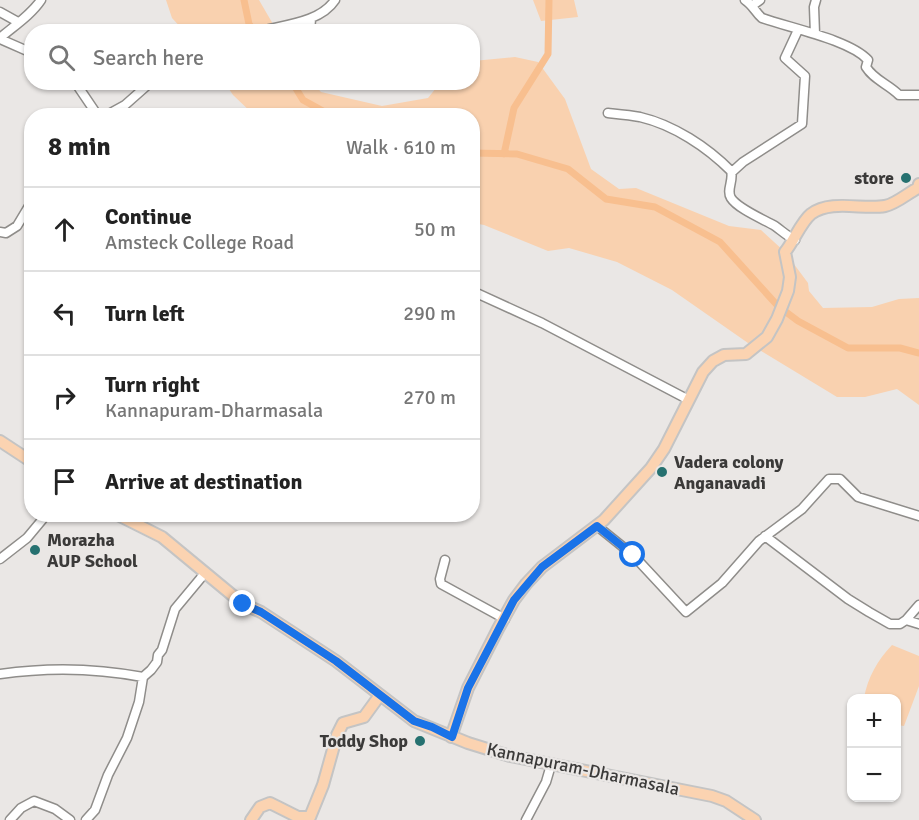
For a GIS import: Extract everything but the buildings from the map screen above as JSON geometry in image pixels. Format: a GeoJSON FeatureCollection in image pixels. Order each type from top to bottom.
{"type":"FeatureCollection","features":[{"type":"Feature","properties":{"kind":"main road"},"geometry":{"type":"LineString","coordinates":[[452,737],[468,688],[514,600],[542,567],[597,526],[651,468],[664,450],[703,372],[724,355],[746,354],[767,336],[788,291],[790,277],[785,252],[812,213],[832,206],[858,208],[888,206],[919,186]]}},
{"type":"Feature","properties":{"kind":"main road"},"geometry":{"type":"LineString","coordinates":[[0,441],[24,457]]}},
{"type":"Feature","properties":{"kind":"main road","name":"Kannapuram-Dharmasala"},"geometry":{"type":"LineString","coordinates":[[132,522],[162,537],[243,604],[261,612],[336,661],[414,721],[452,737],[510,756],[712,796],[726,801],[755,820]]}},
{"type":"Feature","properties":{"kind":"main road"},"geometry":{"type":"LineString","coordinates":[[251,820],[260,807],[270,803],[298,817],[310,817],[343,723],[364,717],[380,695]]}},
{"type":"Feature","properties":{"kind":"street"},"geometry":{"type":"LineString","coordinates":[[24,50],[0,39],[34,11],[41,0]]}},
{"type":"Feature","properties":{"kind":"street"},"geometry":{"type":"LineString","coordinates":[[288,24],[311,19],[331,6],[335,0]]}},
{"type":"Feature","properties":{"kind":"street"},"geometry":{"type":"LineString","coordinates":[[745,0],[757,3],[756,13],[762,18],[815,34],[861,52],[868,60],[866,67],[869,72],[898,95],[919,95]]}},
{"type":"Feature","properties":{"kind":"street"},"geometry":{"type":"LineString","coordinates":[[815,34],[816,0]]}},
{"type":"Feature","properties":{"kind":"street"},"geometry":{"type":"LineString","coordinates":[[0,12],[18,22]]}},
{"type":"Feature","properties":{"kind":"street"},"geometry":{"type":"LineString","coordinates":[[311,19],[311,24]]}},
{"type":"Feature","properties":{"kind":"street"},"geometry":{"type":"LineString","coordinates":[[732,172],[743,162],[802,123],[805,76],[785,58],[798,30]]}},
{"type":"Feature","properties":{"kind":"street"},"geometry":{"type":"LineString","coordinates":[[80,90],[93,108]]}},
{"type":"Feature","properties":{"kind":"street"},"geometry":{"type":"LineString","coordinates":[[120,108],[142,90]]}},
{"type":"Feature","properties":{"kind":"street"},"geometry":{"type":"LineString","coordinates":[[608,113],[657,122],[690,139],[720,160],[732,172],[729,191],[731,199],[765,223],[772,224],[795,240]]}},
{"type":"Feature","properties":{"kind":"street"},"geometry":{"type":"LineString","coordinates":[[0,232],[6,233],[17,226],[24,214]]}},
{"type":"Feature","properties":{"kind":"street"},"geometry":{"type":"LineString","coordinates":[[480,295],[542,323],[689,400]]}},
{"type":"Feature","properties":{"kind":"street"},"geometry":{"type":"LineString","coordinates":[[597,526],[633,555],[686,612],[722,583],[765,536],[802,509],[829,479],[840,480],[858,497],[919,516]]}},
{"type":"Feature","properties":{"kind":"street"},"geometry":{"type":"LineString","coordinates":[[0,559],[27,538],[40,522]]}},
{"type":"Feature","properties":{"kind":"street"},"geometry":{"type":"LineString","coordinates":[[765,536],[848,599],[890,624],[900,624],[919,605]]}},
{"type":"Feature","properties":{"kind":"street"},"geometry":{"type":"LineString","coordinates":[[445,560],[440,579],[441,584],[505,619]]}},
{"type":"Feature","properties":{"kind":"street"},"geometry":{"type":"LineString","coordinates":[[86,820],[95,810],[108,775],[127,738],[139,702],[143,677],[157,662],[175,609],[205,573]]}},
{"type":"Feature","properties":{"kind":"street"},"geometry":{"type":"LineString","coordinates":[[906,620],[919,624]]}},
{"type":"Feature","properties":{"kind":"street"},"geometry":{"type":"LineString","coordinates":[[0,674],[58,669],[110,670],[143,677]]}},
{"type":"Feature","properties":{"kind":"street"},"geometry":{"type":"LineString","coordinates":[[526,820],[546,782],[550,765]]}},
{"type":"Feature","properties":{"kind":"street"},"geometry":{"type":"LineString","coordinates":[[10,820],[21,808],[34,801],[56,809],[70,820]]}},
{"type":"Feature","properties":{"kind":"shaded area"},"geometry":{"type":"Polygon","coordinates":[[[166,0],[259,0],[273,24],[178,24],[172,18],[166,0]]]}},
{"type":"Feature","properties":{"kind":"shaded area"},"geometry":{"type":"Polygon","coordinates":[[[533,0],[574,0],[578,17],[541,21],[533,0]]]}},
{"type":"Feature","properties":{"kind":"shaded area"},"geometry":{"type":"Polygon","coordinates":[[[515,57],[538,62],[565,99],[591,169],[619,189],[636,188],[729,226],[761,230],[785,252],[808,283],[809,291],[823,308],[872,307],[899,299],[919,298],[919,405],[897,389],[865,397],[837,397],[748,343],[672,290],[617,262],[569,248],[548,251],[480,224],[480,108],[247,108],[230,90],[319,90],[382,106],[428,98],[434,90],[480,90],[480,60],[515,57]]]}},
{"type":"Feature","properties":{"kind":"shaded area"},"geometry":{"type":"Polygon","coordinates":[[[892,645],[919,656],[919,686],[904,726],[901,726],[901,694],[865,694],[868,683],[882,657],[892,645]]]}},
{"type":"Feature","properties":{"kind":"waterway"},"geometry":{"type":"LineString","coordinates":[[244,0],[249,24]]}},
{"type":"Feature","properties":{"kind":"waterway"},"geometry":{"type":"LineString","coordinates":[[504,154],[514,108],[548,54],[549,0]]}},
{"type":"Feature","properties":{"kind":"waterway"},"geometry":{"type":"LineString","coordinates":[[297,90],[303,100],[318,108]]}},
{"type":"Feature","properties":{"kind":"waterway"},"geometry":{"type":"LineString","coordinates":[[480,153],[517,154],[568,169],[606,199],[655,207],[720,242],[777,305]]}},
{"type":"Feature","properties":{"kind":"waterway"},"geometry":{"type":"LineString","coordinates":[[786,312],[848,348],[900,348],[919,353]]}},
{"type":"Feature","properties":{"kind":"place","name":"store"},"geometry":{"type":"Point","coordinates":[906,178]}},
{"type":"Feature","properties":{"kind":"place","name":"Vadera colony Anganavadi"},"geometry":{"type":"Point","coordinates":[662,472]}},
{"type":"Feature","properties":{"kind":"place","name":"Morazha AUP School"},"geometry":{"type":"Point","coordinates":[35,550]}},
{"type":"Feature","properties":{"kind":"place","name":"Toddy Shop"},"geometry":{"type":"Point","coordinates":[420,741]}},
{"type":"Feature","properties":{"kind":"route"},"geometry":{"type":"LineString","coordinates":[[243,604],[261,612],[336,661],[414,721],[452,737],[468,688],[498,629],[514,600],[542,567],[597,526],[633,555]]}}]}
